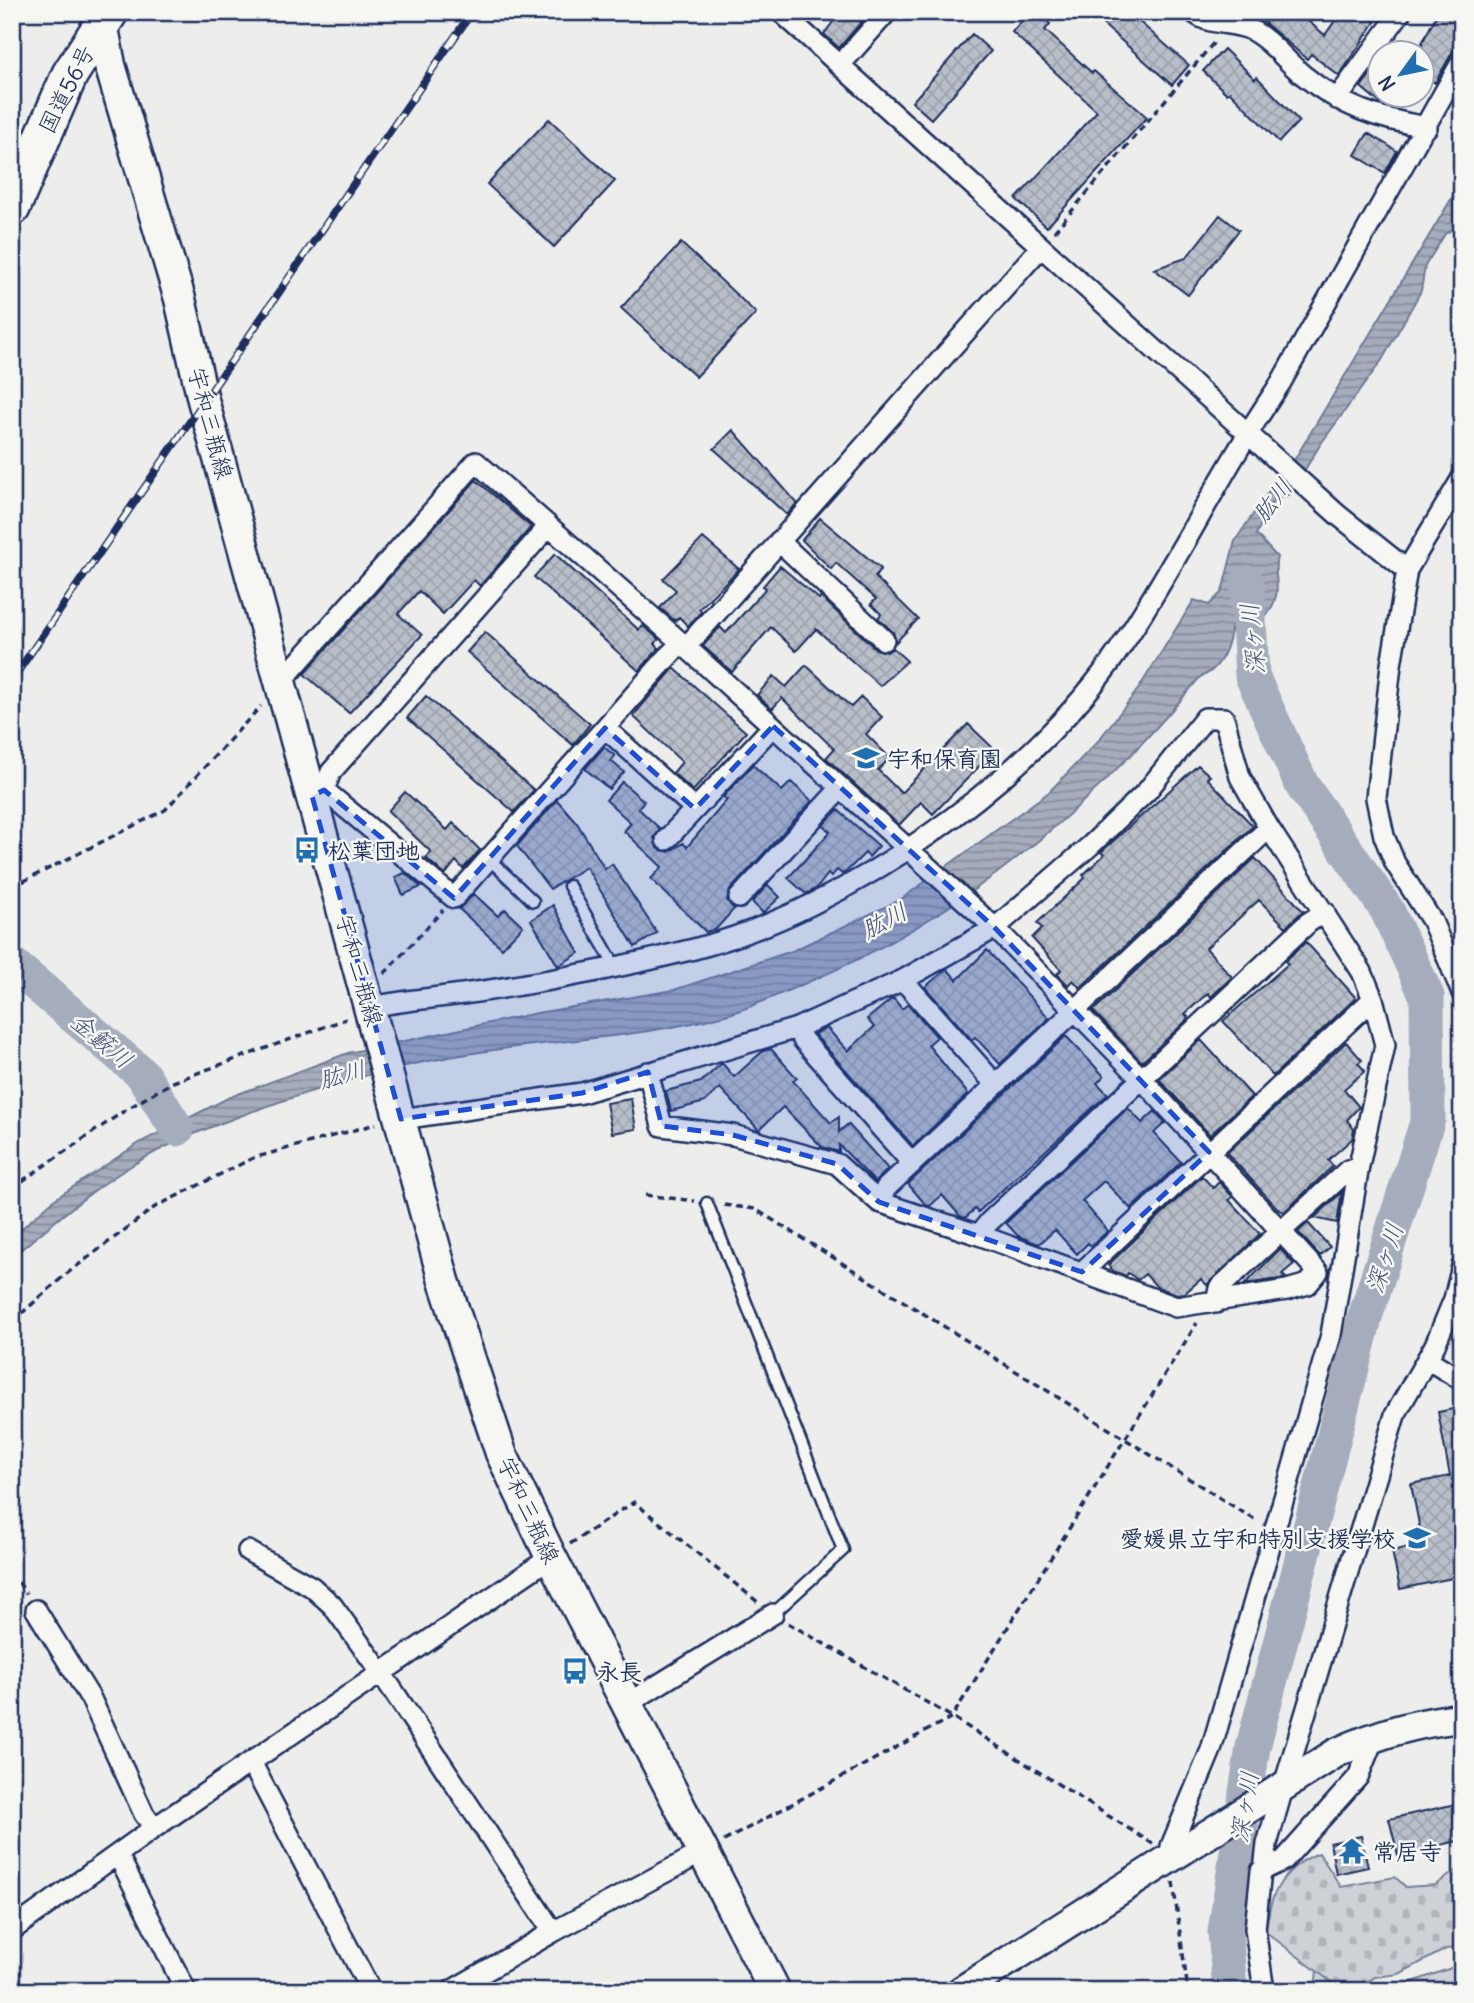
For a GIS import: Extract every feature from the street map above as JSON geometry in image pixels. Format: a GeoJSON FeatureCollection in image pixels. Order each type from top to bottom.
{"type":"FeatureCollection","features":[{"type":"Feature","properties":{"kind":"highway","name":"国道56号"},"geometry":{"type":"LineString","coordinates":[[12,208],[70,74],[103,16]]}},
{"type":"Feature","properties":{"kind":"main road","name":"宇和三瓶線"},"geometry":{"type":"LineString","coordinates":[[103,16],[110,65],[180,299],[202,400],[280,683],[318,793],[370,1006],[444,1280],[501,1453],[551,1556],[775,1991]]}},
{"type":"Feature","properties":{"kind":"street"},"geometry":{"type":"LineString","coordinates":[[781,12],[1338,515],[1407,570]]}},
{"type":"Feature","properties":{"kind":"street"},"geometry":{"type":"LineString","coordinates":[[840,65],[887,12]]}},
{"type":"Feature","properties":{"kind":"street"},"geometry":{"type":"LineString","coordinates":[[1194,12],[1204,22],[1232,17],[1338,99],[1382,120],[1427,127]]}},
{"type":"Feature","properties":{"kind":"street"},"geometry":{"type":"LineString","coordinates":[[1338,99],[1401,12]]}},
{"type":"Feature","properties":{"kind":"street"},"geometry":{"type":"LineString","coordinates":[[370,1006],[615,966],[697,948],[774,923],[842,890],[909,850],[970,806],[1072,712],[1119,650],[1252,436],[1462,61]]}},
{"type":"Feature","properties":{"kind":"street"},"geometry":{"type":"LineString","coordinates":[[548,527],[331,772],[318,793],[454,898],[605,728],[779,541],[1041,247]]}},
{"type":"Feature","properties":{"kind":"street"},"geometry":{"type":"LineString","coordinates":[[280,683],[476,462],[684,645],[995,928],[1142,1079],[1281,1228],[1318,1272]]}},
{"type":"Feature","properties":{"kind":"street"},"geometry":{"type":"LineString","coordinates":[[1462,478],[1407,570],[1391,665],[1376,798],[1384,835],[1395,863],[1432,921],[1462,993]]}},
{"type":"Feature","properties":{"kind":"street"},"geometry":{"type":"LineString","coordinates":[[779,541],[884,640]]}},
{"type":"Feature","properties":{"kind":"street"},"geometry":{"type":"LineString","coordinates":[[399,1112],[582,1093],[797,1028],[903,980],[995,928],[1091,845],[1147,791],[1205,718],[1224,718],[1240,777],[1269,828],[1362,972],[1373,999],[1385,1045],[1359,1166],[1331,1335],[1272,1530],[1211,1750],[1171,1846],[1177,1854]]}},
{"type":"Feature","properties":{"kind":"street"},"geometry":{"type":"LineString","coordinates":[[666,840],[773,726]]}},
{"type":"Feature","properties":{"kind":"street"},"geometry":{"type":"LineString","coordinates":[[605,728],[695,809]]}},
{"type":"Feature","properties":{"kind":"street"},"geometry":{"type":"LineString","coordinates":[[739,898],[841,788]]}},
{"type":"Feature","properties":{"kind":"street"},"geometry":{"type":"LineString","coordinates":[[879,1202],[886,1188],[912,1163],[1269,828]]}},
{"type":"Feature","properties":{"kind":"street"},"geometry":{"type":"LineString","coordinates":[[979,1236],[989,1222],[1310,922],[1325,912]]}},
{"type":"Feature","properties":{"kind":"street"},"geometry":{"type":"LineString","coordinates":[[903,980],[996,1085]]}},
{"type":"Feature","properties":{"kind":"street"},"geometry":{"type":"LineString","coordinates":[[1082,1272],[1373,999]]}},
{"type":"Feature","properties":{"kind":"street"},"geometry":{"type":"LineString","coordinates":[[797,1028],[803,1040],[912,1163]]}},
{"type":"Feature","properties":{"kind":"street"},"geometry":{"type":"LineString","coordinates":[[648,1072],[662,1126],[733,1135],[837,1164],[879,1202],[1082,1272],[1156,1302],[1176,1307],[1208,1305],[1308,1284],[1318,1272],[1344,1258]]}},
{"type":"Feature","properties":{"kind":"street"},"geometry":{"type":"LineString","coordinates":[[1208,1305],[1219,1288],[1281,1228],[1348,1170],[1359,1166]]}},
{"type":"Feature","properties":{"kind":"street"},"geometry":{"type":"LineString","coordinates":[[1264,1991],[1255,1930],[1257,1891],[1264,1870],[1277,1790],[1395,1415],[1427,1359],[1454,1300],[1462,1266]]}},
{"type":"Feature","properties":{"kind":"street"},"geometry":{"type":"LineString","coordinates":[[1427,1359],[1458,1378],[1462,1377]]}},
{"type":"Feature","properties":{"kind":"street"},"geometry":{"type":"LineString","coordinates":[[248,1550],[312,1587],[332,1605],[382,1674],[553,1932]]}},
{"type":"Feature","properties":{"kind":"street"},"geometry":{"type":"LineString","coordinates":[[12,1930],[154,1828],[551,1556]]}},
{"type":"Feature","properties":{"kind":"street"},"geometry":{"type":"LineString","coordinates":[[36,1610],[91,1699],[144,1814],[154,1828]]}},
{"type":"Feature","properties":{"kind":"street"},"geometry":{"type":"LineString","coordinates":[[627,1704],[773,1614]]}},
{"type":"Feature","properties":{"kind":"street"},"geometry":{"type":"LineString","coordinates":[[961,1991],[1336,1753],[1375,1735],[1429,1720],[1462,1718]]}},
{"type":"Feature","properties":{"kind":"street"},"geometry":{"type":"LineString","coordinates":[[1264,1870],[1284,1860],[1358,1777],[1375,1735]]}},
{"type":"Feature","properties":{"kind":"street"},"geometry":{"type":"LineString","coordinates":[[251,1762],[372,1991]]}},
{"type":"Feature","properties":{"kind":"street"},"geometry":{"type":"LineString","coordinates":[[451,1991],[553,1932],[703,1852]]}},
{"type":"Feature","properties":{"kind":"street"},"geometry":{"type":"LineString","coordinates":[[118,1855],[186,1991]]}},
{"type":"Feature","properties":{"kind":"lane"},"geometry":{"type":"LineString","coordinates":[[489,859],[533,901]]}},
{"type":"Feature","properties":{"kind":"lane"},"geometry":{"type":"LineString","coordinates":[[569,886],[615,966]]}},
{"type":"Feature","properties":{"kind":"lane"},"geometry":{"type":"LineString","coordinates":[[707,1203],[843,1550],[773,1614]]}},
{"type":"Feature","properties":{"kind":"path"},"geometry":{"type":"LineString","coordinates":[[1041,247],[1206,56],[1232,17]]}},
{"type":"Feature","properties":{"kind":"path"},"geometry":{"type":"LineString","coordinates":[[12,887],[165,810],[280,683]]}},
{"type":"Feature","properties":{"kind":"path"},"geometry":{"type":"LineString","coordinates":[[12,1188],[127,1108],[173,1082],[341,1021],[370,1006],[454,898]]}},
{"type":"Feature","properties":{"kind":"path"},"geometry":{"type":"LineString","coordinates":[[12,1322],[65,1275],[155,1207],[253,1158],[399,1112]]}},
{"type":"Feature","properties":{"kind":"path"},"geometry":{"type":"LineString","coordinates":[[645,1195],[755,1209],[1123,1440],[1272,1530]]}},
{"type":"Feature","properties":{"kind":"path"},"geometry":{"type":"LineString","coordinates":[[703,1852],[952,1717],[1208,1305]]}},
{"type":"Feature","properties":{"kind":"path"},"geometry":{"type":"LineString","coordinates":[[551,1556],[634,1502],[773,1614],[952,1717],[1164,1851],[1177,1854],[1188,1991]]}},
{"type":"Feature","properties":{"kind":"path"},"geometry":{"type":"LineString","coordinates":[[12,1572],[36,1610]]}},
{"type":"Feature","properties":{"kind":"highlighted area"},"geometry":{"type":"Polygon","coordinates":[[[773,726],[995,928],[1209,1152],[1082,1272],[879,1202],[837,1164],[733,1135],[662,1126],[648,1072],[582,1093],[401,1119],[312,796],[324,790],[454,898],[605,728],[695,809],[773,726]]]}},
{"type":"Feature","properties":{"kind":"green space"},"geometry":{"type":"Polygon","coordinates":[[[1319,1853],[1341,1887],[1395,1877],[1406,1887],[1435,1885],[1462,1867],[1462,1947],[1446,1949],[1399,1974],[1375,1977],[1353,1991],[1343,1991],[1266,1932],[1270,1906],[1280,1884],[1296,1866],[1319,1853]]]}},
{"type":"Feature","properties":{"kind":"green space"},"geometry":{"type":"Polygon","coordinates":[[[1462,1964],[1462,1991],[1388,1991],[1462,1964]]]}},
{"type":"Feature","properties":{"kind":"green space"},"geometry":{"type":"Polygon","coordinates":[[[1317,1969],[1369,1991],[1315,1991],[1317,1969]]]}},
{"type":"Feature","properties":{"kind":"water","name":"肱川"},"geometry":{"type":"Polygon","coordinates":[[[1462,181],[1462,224],[1445,234],[1425,266],[1421,291],[1382,360],[1320,445],[1290,494],[1274,500],[1256,534],[1277,557],[1277,591],[1266,616],[1256,627],[1236,639],[1231,629],[1228,644],[1218,664],[1200,677],[1113,773],[1018,857],[967,895],[914,929],[858,959],[738,1011],[668,1028],[450,1057],[330,1085],[272,1104],[214,1126],[144,1158],[70,1209],[12,1257],[12,1237],[55,1199],[139,1143],[230,1097],[348,1053],[537,1013],[674,990],[792,951],[900,900],[1049,792],[1098,741],[1139,688],[1194,600],[1209,605],[1222,592],[1235,541],[1273,485],[1281,482],[1462,181]]]}},
{"type":"Feature","properties":{"kind":"building"},"geometry":{"type":"Polygon","coordinates":[[[822,12],[870,12],[839,48],[824,34],[833,22],[822,12]]]}},
{"type":"Feature","properties":{"kind":"building"},"geometry":{"type":"Polygon","coordinates":[[[1030,12],[1038,12],[1050,24],[1045,30],[1092,73],[1094,71],[1147,117],[1047,227],[1016,199],[1097,111],[1012,32],[1030,12]]]}},
{"type":"Feature","properties":{"kind":"building"},"geometry":{"type":"Polygon","coordinates":[[[1089,12],[1128,12],[1189,65],[1172,85],[1089,12]]]}},
{"type":"Feature","properties":{"kind":"building"},"geometry":{"type":"Polygon","coordinates":[[[1252,12],[1297,12],[1325,35],[1341,12],[1362,12],[1375,22],[1339,76],[1311,54],[1307,59],[1252,12]]]}},
{"type":"Feature","properties":{"kind":"building"},"geometry":{"type":"Polygon","coordinates":[[[1438,12],[1447,12],[1462,20],[1462,35],[1436,81],[1436,38],[1425,38],[1438,12]]]}},
{"type":"Feature","properties":{"kind":"building"},"geometry":{"type":"Polygon","coordinates":[[[972,34],[991,51],[931,119],[912,102],[972,34]]]}},
{"type":"Feature","properties":{"kind":"building"},"geometry":{"type":"Polygon","coordinates":[[[1224,49],[1255,79],[1257,77],[1299,121],[1279,142],[1230,92],[1227,94],[1203,71],[1224,49]]]}},
{"type":"Feature","properties":{"kind":"building"},"geometry":{"type":"Polygon","coordinates":[[[549,119],[615,181],[554,247],[487,184],[549,119]]]}},
{"type":"Feature","properties":{"kind":"building"},"geometry":{"type":"Polygon","coordinates":[[[1368,133],[1397,151],[1385,173],[1355,155],[1368,133]]]}},
{"type":"Feature","properties":{"kind":"building"},"geometry":{"type":"Polygon","coordinates":[[[1220,215],[1239,230],[1188,295],[1154,269],[1186,258],[1220,215]]]}},
{"type":"Feature","properties":{"kind":"building"},"geometry":{"type":"Polygon","coordinates":[[[681,243],[756,313],[696,377],[621,308],[681,243]]]}},
{"type":"Feature","properties":{"kind":"building"},"geometry":{"type":"Polygon","coordinates":[[[733,430],[797,503],[787,515],[714,449],[733,430]]]}},
{"type":"Feature","properties":{"kind":"building"},"geometry":{"type":"Polygon","coordinates":[[[476,480],[531,527],[480,586],[474,580],[443,614],[419,591],[398,614],[422,635],[349,713],[304,674],[476,480]]]}},
{"type":"Feature","properties":{"kind":"building"},"geometry":{"type":"Polygon","coordinates":[[[820,518],[881,569],[875,577],[918,619],[896,642],[893,632],[878,618],[881,614],[871,604],[876,599],[836,563],[831,569],[802,540],[820,518]]]}},
{"type":"Feature","properties":{"kind":"building"},"geometry":{"type":"Polygon","coordinates":[[[703,538],[739,569],[699,609],[702,611],[688,626],[679,617],[675,621],[660,608],[676,590],[663,579],[703,538]]]}},
{"type":"Feature","properties":{"kind":"building"},"geometry":{"type":"Polygon","coordinates":[[[555,554],[639,630],[643,626],[659,639],[655,644],[659,648],[639,671],[534,577],[555,554]]]}},
{"type":"Feature","properties":{"kind":"building"},"geometry":{"type":"Polygon","coordinates":[[[780,566],[819,599],[821,597],[876,649],[887,652],[893,648],[907,661],[880,686],[816,629],[796,651],[771,627],[732,672],[703,646],[720,627],[726,633],[766,588],[763,586],[780,566]]]}},
{"type":"Feature","properties":{"kind":"building"},"geometry":{"type":"Polygon","coordinates":[[[485,632],[590,724],[573,745],[467,652],[485,632]]]}},
{"type":"Feature","properties":{"kind":"building"},"geometry":{"type":"Polygon","coordinates":[[[806,665],[851,707],[861,697],[882,717],[866,734],[890,758],[878,770],[901,793],[968,724],[995,750],[933,814],[921,802],[899,825],[826,758],[834,749],[782,698],[772,709],[757,695],[774,676],[786,687],[806,665]]]}},
{"type":"Feature","properties":{"kind":"building"},"geometry":{"type":"Polygon","coordinates":[[[674,668],[746,732],[693,791],[673,773],[682,762],[633,716],[674,668]]]}},
{"type":"Feature","properties":{"kind":"building"},"geometry":{"type":"Polygon","coordinates":[[[426,696],[534,790],[514,812],[407,718],[426,696]]]}},
{"type":"Feature","properties":{"kind":"building"},"geometry":{"type":"Polygon","coordinates":[[[604,747],[615,756],[611,761],[624,772],[609,789],[585,769],[604,747]]]}},
{"type":"Feature","properties":{"kind":"building"},"geometry":{"type":"Polygon","coordinates":[[[753,765],[782,791],[791,782],[812,801],[730,890],[727,901],[734,909],[716,929],[706,932],[651,879],[662,867],[624,831],[631,823],[606,800],[622,782],[644,801],[638,808],[660,829],[654,838],[657,848],[669,852],[683,843],[687,847],[727,800],[723,797],[753,765]]]}},
{"type":"Feature","properties":{"kind":"building"},"geometry":{"type":"Polygon","coordinates":[[[1198,765],[1253,826],[1080,988],[1073,980],[1068,985],[1057,974],[1061,970],[1032,938],[1042,928],[1037,923],[1085,878],[1083,875],[1104,855],[1101,852],[1198,765]]]}},
{"type":"Feature","properties":{"kind":"building"},"geometry":{"type":"Polygon","coordinates":[[[405,792],[447,830],[453,823],[480,850],[463,869],[456,861],[445,875],[426,858],[431,852],[388,811],[405,792]]]}},
{"type":"Feature","properties":{"kind":"building"},"geometry":{"type":"Polygon","coordinates":[[[557,800],[577,823],[605,869],[612,864],[657,933],[635,947],[586,867],[550,889],[517,846],[557,800]]]}},
{"type":"Feature","properties":{"kind":"building"},"geometry":{"type":"Polygon","coordinates":[[[838,810],[879,846],[869,857],[865,853],[846,872],[842,874],[837,870],[831,877],[828,874],[817,888],[806,894],[788,878],[830,832],[823,825],[838,810]]]}},
{"type":"Feature","properties":{"kind":"building"},"geometry":{"type":"Polygon","coordinates":[[[1255,858],[1303,911],[1286,927],[1259,900],[1206,948],[1232,977],[1211,997],[1208,993],[1185,1014],[1188,1017],[1185,1022],[1142,1062],[1093,1011],[1255,858]]]}},
{"type":"Feature","properties":{"kind":"building"},"geometry":{"type":"Polygon","coordinates":[[[405,873],[421,887],[403,895],[395,877],[405,873]]]}},
{"type":"Feature","properties":{"kind":"building"},"geometry":{"type":"Polygon","coordinates":[[[768,885],[780,897],[763,913],[752,902],[768,885]]]}},
{"type":"Feature","properties":{"kind":"building"},"geometry":{"type":"Polygon","coordinates":[[[474,894],[498,916],[505,909],[523,926],[502,948],[459,909],[474,894]]]}},
{"type":"Feature","properties":{"kind":"building"},"geometry":{"type":"Polygon","coordinates":[[[553,905],[579,953],[558,966],[531,920],[553,905]]]}},
{"type":"Feature","properties":{"kind":"building"},"geometry":{"type":"Polygon","coordinates":[[[1306,942],[1356,998],[1273,1076],[1223,1021],[1288,964],[1285,961],[1306,942]]]}},
{"type":"Feature","properties":{"kind":"building"},"geometry":{"type":"Polygon","coordinates":[[[987,950],[1049,1018],[1000,1064],[975,1037],[972,1040],[925,987],[947,969],[957,980],[987,950]]]}},
{"type":"Feature","properties":{"kind":"building"},"geometry":{"type":"Polygon","coordinates":[[[893,998],[902,1009],[908,1004],[937,1037],[928,1045],[968,1094],[913,1146],[814,1034],[827,1028],[848,1051],[874,1027],[867,1019],[893,998]]]}},
{"type":"Feature","properties":{"kind":"building"},"geometry":{"type":"Polygon","coordinates":[[[1066,1036],[1104,1076],[1097,1083],[1108,1094],[978,1212],[975,1209],[965,1218],[960,1216],[942,1195],[930,1206],[926,1205],[908,1184],[1066,1036]]]}},
{"type":"Feature","properties":{"kind":"building"},"geometry":{"type":"Polygon","coordinates":[[[1201,1040],[1252,1096],[1210,1135],[1159,1079],[1201,1040]]]}},
{"type":"Feature","properties":{"kind":"building"},"geometry":{"type":"Polygon","coordinates":[[[1346,1042],[1362,1060],[1358,1063],[1365,1071],[1344,1089],[1359,1107],[1347,1120],[1354,1129],[1352,1139],[1328,1160],[1333,1166],[1284,1212],[1279,1210],[1227,1153],[1346,1042]]]}},
{"type":"Feature","properties":{"kind":"building"},"geometry":{"type":"Polygon","coordinates":[[[771,1049],[797,1078],[793,1081],[831,1123],[839,1117],[839,1132],[848,1124],[888,1169],[875,1182],[839,1145],[839,1152],[822,1147],[783,1107],[759,1130],[720,1088],[705,1102],[671,1111],[666,1091],[701,1082],[722,1063],[734,1077],[763,1051],[771,1049]]]}},
{"type":"Feature","properties":{"kind":"building"},"geometry":{"type":"Polygon","coordinates":[[[631,1099],[636,1129],[612,1133],[606,1103],[631,1099]]]}},
{"type":"Feature","properties":{"kind":"building"},"geometry":{"type":"Polygon","coordinates":[[[1128,1108],[1142,1123],[1155,1111],[1165,1123],[1154,1133],[1181,1162],[1131,1209],[1104,1181],[1082,1201],[1108,1231],[1091,1246],[1088,1243],[1077,1254],[1055,1230],[1039,1244],[1018,1236],[1006,1223],[1128,1108]]]}},
{"type":"Feature","properties":{"kind":"building"},"geometry":{"type":"Polygon","coordinates":[[[1202,1176],[1213,1188],[1219,1182],[1233,1197],[1229,1200],[1260,1234],[1207,1285],[1201,1279],[1185,1293],[1177,1294],[1157,1287],[1145,1274],[1138,1280],[1128,1273],[1126,1276],[1113,1271],[1108,1265],[1202,1176]]]}},
{"type":"Feature","properties":{"kind":"building"},"geometry":{"type":"Polygon","coordinates":[[[1342,1192],[1337,1223],[1314,1218],[1342,1192]]]}},
{"type":"Feature","properties":{"kind":"building"},"geometry":{"type":"Polygon","coordinates":[[[1308,1223],[1330,1247],[1320,1256],[1298,1232],[1308,1223]]]}},
{"type":"Feature","properties":{"kind":"building"},"geometry":{"type":"Polygon","coordinates":[[[1280,1249],[1294,1264],[1282,1274],[1286,1278],[1245,1284],[1280,1249]]]}},
{"type":"Feature","properties":{"kind":"building"},"geometry":{"type":"Polygon","coordinates":[[[1458,1408],[1462,1428],[1462,1576],[1400,1589],[1392,1551],[1423,1544],[1411,1484],[1450,1476],[1438,1412],[1458,1408]]]}},
{"type":"Feature","properties":{"kind":"building"},"geometry":{"type":"Polygon","coordinates":[[[1456,1804],[1462,1840],[1398,1855],[1389,1819],[1456,1804]]]}},
{"type":"Feature","properties":{"kind":"building"},"geometry":{"type":"Polygon","coordinates":[[[1361,1836],[1368,1867],[1336,1874],[1330,1843],[1361,1836]]]}},
{"type":"Feature","properties":{"kind":"waterway","name":"深ヶ川"},"geometry":{"type":"LineString","coordinates":[[1230,1991],[1225,1932],[1253,1747],[1366,1314],[1428,1119],[1427,996],[1387,910],[1302,785],[1252,676],[1247,583]]}},
{"type":"Feature","properties":{"kind":"waterway","name":"金籔川"},"geometry":{"type":"LineString","coordinates":[[12,964],[142,1074],[177,1129]]}},
{"type":"Feature","properties":{"kind":"railway"},"geometry":{"type":"LineString","coordinates":[[12,680],[472,12]]}},
{"type":"Feature","properties":{"kind":"place","name":"宇和保育園"},"geometry":{"type":"Point","coordinates":[866,758]}},
{"type":"Feature","properties":{"kind":"place","name":"松葉団地"},"geometry":{"type":"Point","coordinates":[307,850]}},
{"type":"Feature","properties":{"kind":"place","name":"愛媛県立宇和特別支援学校"},"geometry":{"type":"Point","coordinates":[1417,1538]}},
{"type":"Feature","properties":{"kind":"place","name":"永長"},"geometry":{"type":"Point","coordinates":[575,1671]}},
{"type":"Feature","properties":{"kind":"place","name":"常居寺"},"geometry":{"type":"Point","coordinates":[1352,1851]}}]}
